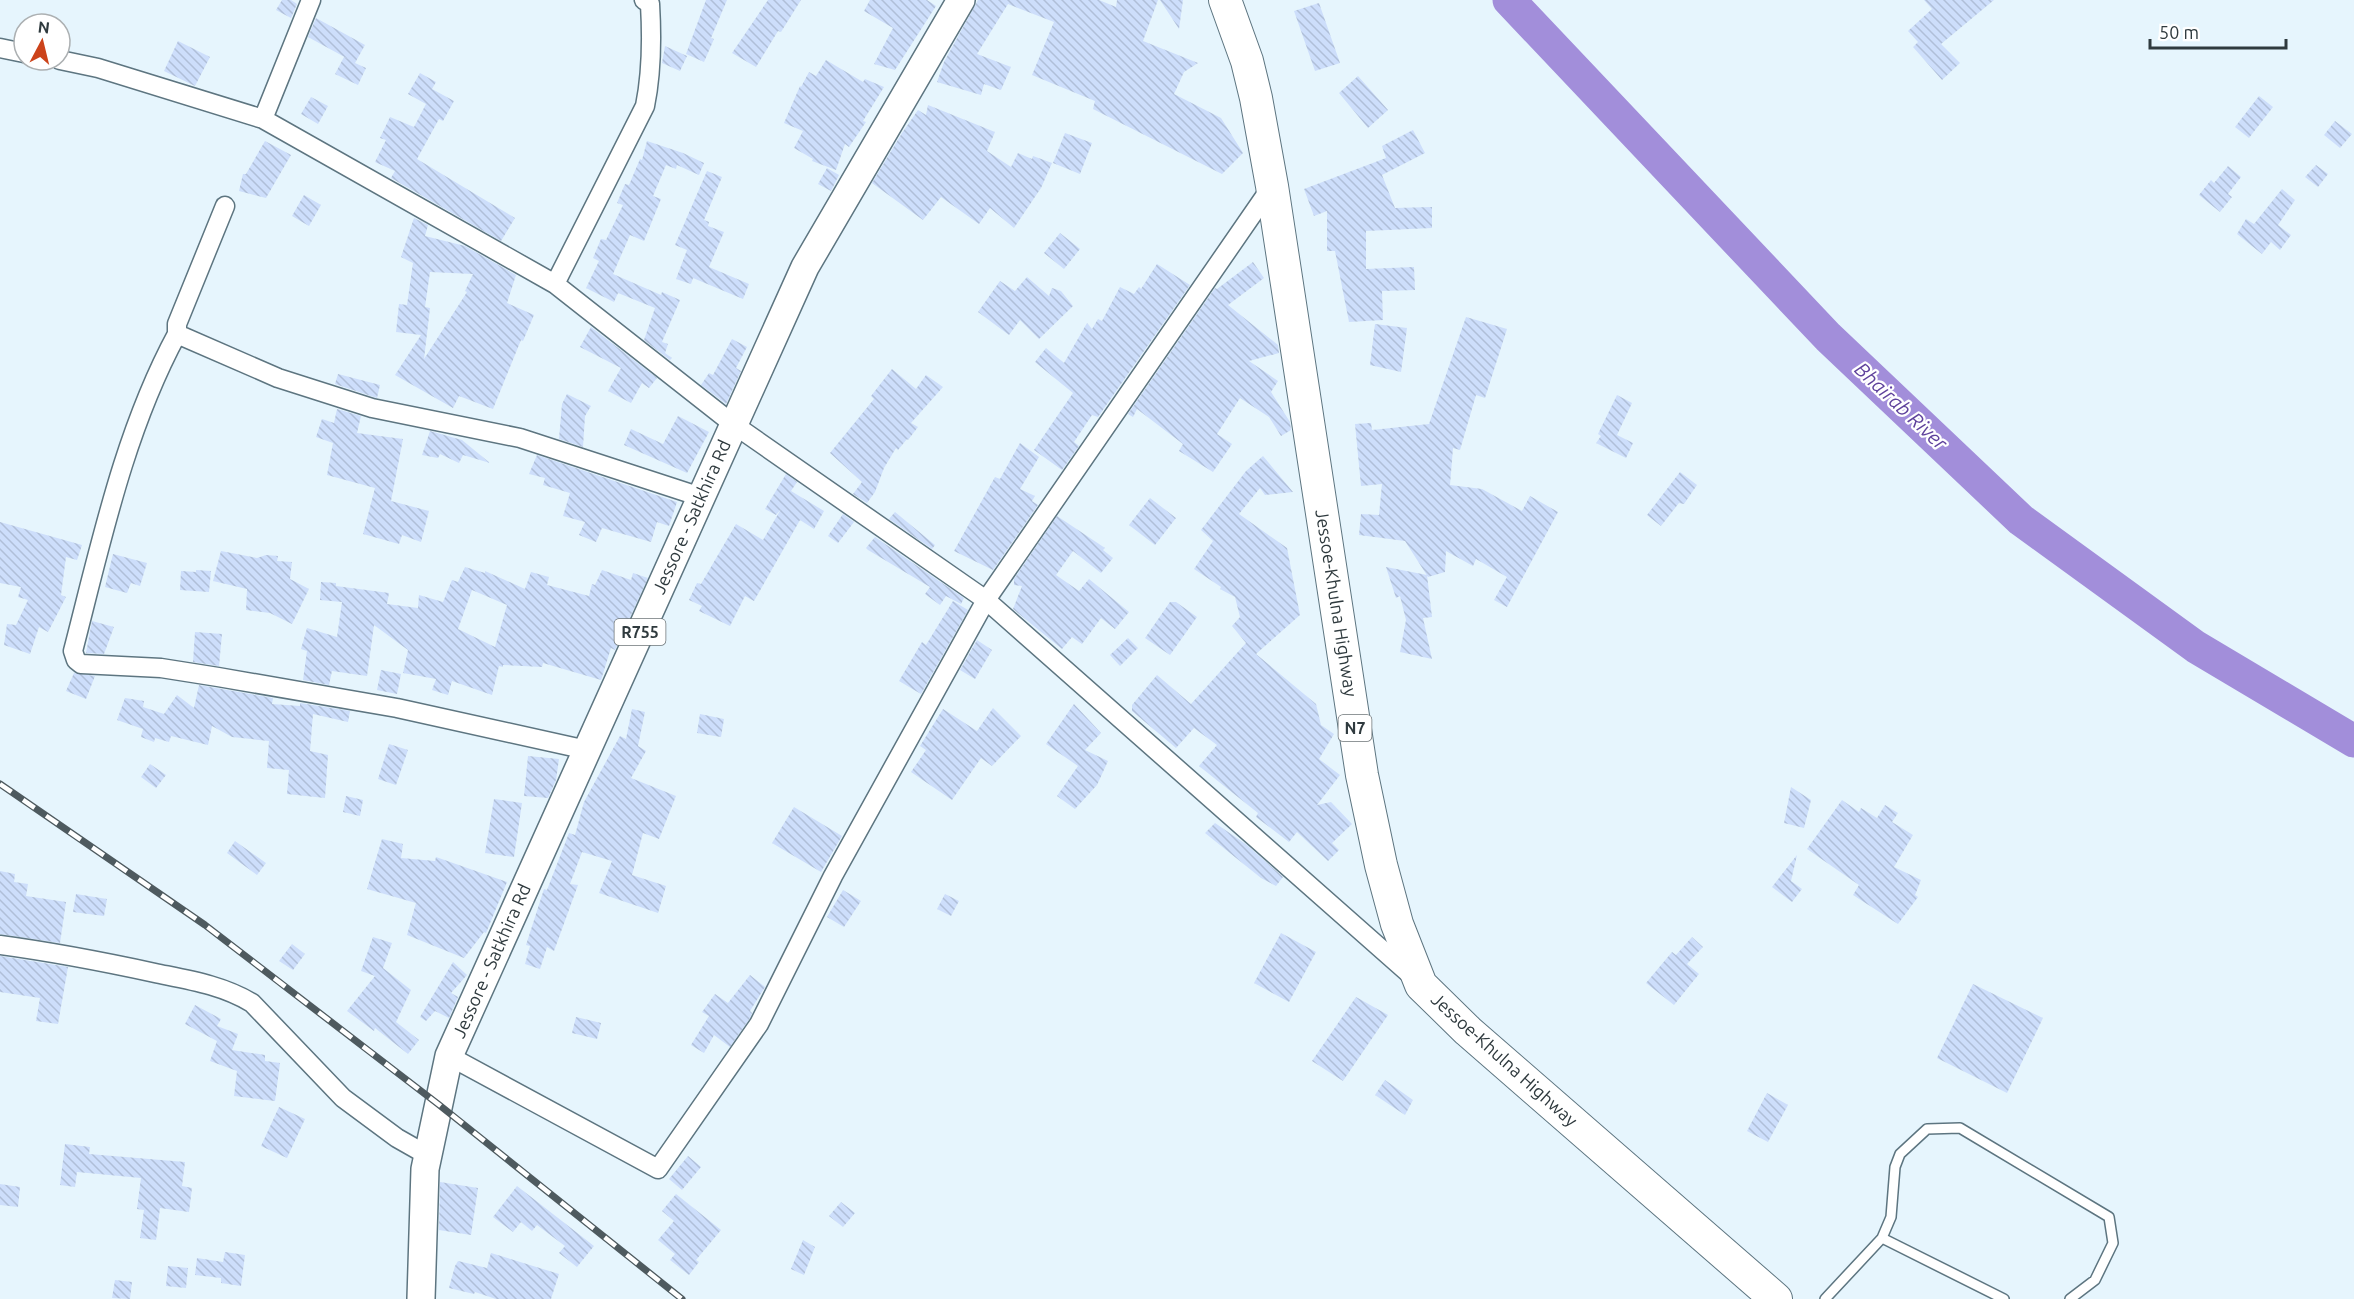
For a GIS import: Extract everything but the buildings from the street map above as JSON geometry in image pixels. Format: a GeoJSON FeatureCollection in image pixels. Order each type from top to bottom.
{"type":"FeatureCollection","features":[{"type":"Feature","properties":{"kind":"highway","name":"Jessoe-Khulna Highway"},"geometry":{"type":"LineString","coordinates":[[1225,0],[1247,61],[1272,186],[1362,775],[1396,924],[1421,985],[1468,1031],[1776,1299]]}},
{"type":"Feature","properties":{"kind":"main road","name":"Jessore - Satkhira Rd"},"geometry":{"type":"LineString","coordinates":[[422,1299],[423,1215],[427,1155],[449,1056],[805,267],[961,0]]}},
{"type":"Feature","properties":{"kind":"street"},"geometry":{"type":"LineString","coordinates":[[263,119],[311,0]]}},
{"type":"Feature","properties":{"kind":"street"},"geometry":{"type":"LineString","coordinates":[[555,284],[645,106],[650,80],[649,1]]}},
{"type":"Feature","properties":{"kind":"street"},"geometry":{"type":"LineString","coordinates":[[72,63],[98,68],[263,119],[555,284],[734,424],[986,600],[1421,985]]}},
{"type":"Feature","properties":{"kind":"street"},"geometry":{"type":"LineString","coordinates":[[449,1056],[658,1169],[759,1024],[833,876],[986,600],[1272,186]]}},
{"type":"Feature","properties":{"kind":"street"},"geometry":{"type":"LineString","coordinates":[[225,206],[177,324],[177,334],[161,365],[121,469],[73,651],[76,660],[81,664],[161,668],[386,706],[587,750]]}},
{"type":"Feature","properties":{"kind":"street"},"geometry":{"type":"LineString","coordinates":[[177,334],[279,378],[372,408],[520,438],[701,497]]}},
{"type":"Feature","properties":{"kind":"street"},"geometry":{"type":"LineString","coordinates":[[0,945],[81,957],[212,985],[235,993],[252,1002],[343,1098],[398,1138],[427,1155]]}},
{"type":"Feature","properties":{"kind":"lane"},"geometry":{"type":"LineString","coordinates":[[1825,1299],[1882,1238],[1891,1217],[1895,1167],[1900,1154],[1927,1129],[1960,1128],[2109,1217],[2113,1243],[2095,1280],[2070,1299]]}},
{"type":"Feature","properties":{"kind":"lane"},"geometry":{"type":"LineString","coordinates":[[1882,1238],[2004,1299]]}},
{"type":"Feature","properties":{"kind":"waterway","name":"Bhairab River"},"geometry":{"type":"LineString","coordinates":[[1509,0],[1828,337],[2021,520],[2196,647],[2354,741]]}},
{"type":"Feature","properties":{"kind":"railway"},"geometry":{"type":"LineString","coordinates":[[0,784],[205,925],[438,1104],[682,1299]]}}]}
